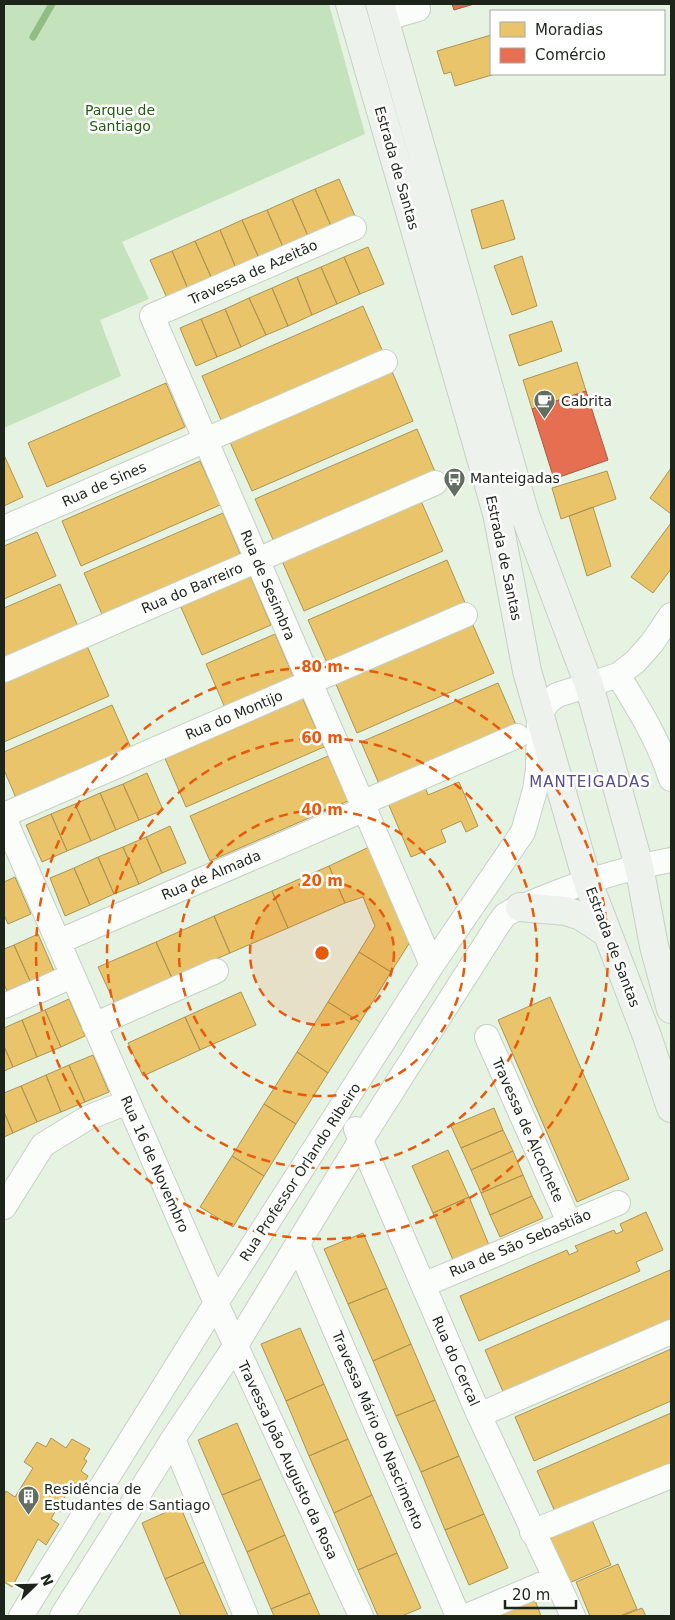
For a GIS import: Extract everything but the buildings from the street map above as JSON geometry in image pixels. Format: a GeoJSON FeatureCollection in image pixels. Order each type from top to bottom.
{"type":"FeatureCollection","features":[{"type":"Feature","properties":{"kind":"main road","name":"Estrada de Santas"},"geometry":{"type":"LineString","coordinates":[[350,4],[497,513],[520,638],[539,716],[587,880],[647,1036],[671,1108]]}},
{"type":"Feature","properties":{"kind":"main road","name":"Estrada de Santas"},"geometry":{"type":"LineString","coordinates":[[382,11],[525,516],[589,685],[639,866],[654,946],[671,1009]]}},
{"type":"Feature","properties":{"kind":"main road"},"geometry":{"type":"LineString","coordinates":[[520,907],[566,911],[581,916],[607,933]]}},
{"type":"Feature","properties":{"kind":"street"},"geometry":{"type":"LineString","coordinates":[[382,11],[418,9],[417,4]]}},
{"type":"Feature","properties":{"kind":"street","name":"Travessa de Azeitão"},"geometry":{"type":"LineString","coordinates":[[152,316],[354,228]]}},
{"type":"Feature","properties":{"kind":"street","name":"Rua de Sesimbra"},"geometry":{"type":"LineString","coordinates":[[152,316],[432,965]]}},
{"type":"Feature","properties":{"kind":"street","name":"Rua de Sines"},"geometry":{"type":"LineString","coordinates":[[4,528],[385,362]]}},
{"type":"Feature","properties":{"kind":"street","name":"Rua do Barreiro"},"geometry":{"type":"LineString","coordinates":[[4,670],[435,483]]}},
{"type":"Feature","properties":{"kind":"street","name":"Rua do Montijo"},"geometry":{"type":"LineString","coordinates":[[4,816],[465,615]]}},
{"type":"Feature","properties":{"kind":"street"},"geometry":{"type":"LineString","coordinates":[[539,716],[548,702],[557,695],[618,676],[652,644],[671,615]]}},
{"type":"Feature","properties":{"kind":"street"},"geometry":{"type":"LineString","coordinates":[[618,676],[648,723],[662,752],[671,779]]}},
{"type":"Feature","properties":{"kind":"street","name":"Rua Professor Orlando Ribeiro"},"geometry":{"type":"LineString","coordinates":[[21,1616],[216,1303],[432,965],[523,832],[535,790],[538,769],[539,716]]}},
{"type":"Feature","properties":{"kind":"street","name":"Rua de Almada"},"geometry":{"type":"LineString","coordinates":[[58,942],[517,736]]}},
{"type":"Feature","properties":{"kind":"street","name":"Rua 16 de Novembro"},"geometry":{"type":"LineString","coordinates":[[4,816],[12,857],[58,942],[216,1303]]}},
{"type":"Feature","properties":{"kind":"street"},"geometry":{"type":"LineString","coordinates":[[62,1616],[173,1439],[236,1345],[361,1140],[498,923],[505,915],[520,907],[587,880],[639,866],[671,860]]}},
{"type":"Feature","properties":{"kind":"street"},"geometry":{"type":"LineString","coordinates":[[94,1025],[216,971]]}},
{"type":"Feature","properties":{"kind":"street"},"geometry":{"type":"LineString","coordinates":[[4,1006],[72,976]]}},
{"type":"Feature","properties":{"kind":"street","name":"Travessa de Alcochete"},"geometry":{"type":"LineString","coordinates":[[487,1037],[569,1222]]}},
{"type":"Feature","properties":{"kind":"street"},"geometry":{"type":"LineString","coordinates":[[4,1207],[43,1145],[87,1118],[128,1102]]}},
{"type":"Feature","properties":{"kind":"street","name":"Rua do Cercal"},"geometry":{"type":"LineString","coordinates":[[344,1103],[479,1414],[532,1532],[573,1616]]}},
{"type":"Feature","properties":{"kind":"street","name":"Rua de São Sebastião"},"geometry":{"type":"LineString","coordinates":[[423,1285],[618,1202]]}},
{"type":"Feature","properties":{"kind":"street","name":"Travessa Mário do Nascimento"},"geometry":{"type":"LineString","coordinates":[[298,1244],[458,1616]]}},
{"type":"Feature","properties":{"kind":"street","name":"Travessa João Augusto da Rosa"},"geometry":{"type":"LineString","coordinates":[[216,1303],[361,1616]]}},
{"type":"Feature","properties":{"kind":"street"},"geometry":{"type":"LineString","coordinates":[[479,1414],[671,1332]]}},
{"type":"Feature","properties":{"kind":"street"},"geometry":{"type":"LineString","coordinates":[[173,1439],[246,1616]]}},
{"type":"Feature","properties":{"kind":"street"},"geometry":{"type":"LineString","coordinates":[[532,1532],[671,1476]]}},
{"type":"Feature","properties":{"kind":"street"},"geometry":{"type":"LineString","coordinates":[[467,1616],[554,1578]]}},
{"type":"Feature","properties":{"kind":"green space","name":"Parque de Santiago"},"geometry":{"type":"Polygon","coordinates":[[[4,4],[329,4],[365,134],[122,242],[149,299],[100,320],[121,376],[4,428],[4,4]]]}},
{"type":"Feature","properties":{"kind":"waterway"},"geometry":{"type":"LineString","coordinates":[[33,37],[52,4]]}},
{"type":"Feature","properties":{"kind":"place","name":"Cabrita"},"geometry":{"type":"Point","coordinates":[545,420]}},
{"type":"Feature","properties":{"kind":"place","name":"Manteigadas"},"geometry":{"type":"Point","coordinates":[454,497]}},
{"type":"Feature","properties":{"kind":"place","name":"Residência de Estudantes de Santiago"},"geometry":{"type":"Point","coordinates":[28,1516]}},
{"type":"Feature","properties":{"kind":"district","name":"MANTEIGADAS"},"geometry":{"type":"Point","coordinates":[590,782]}}]}
